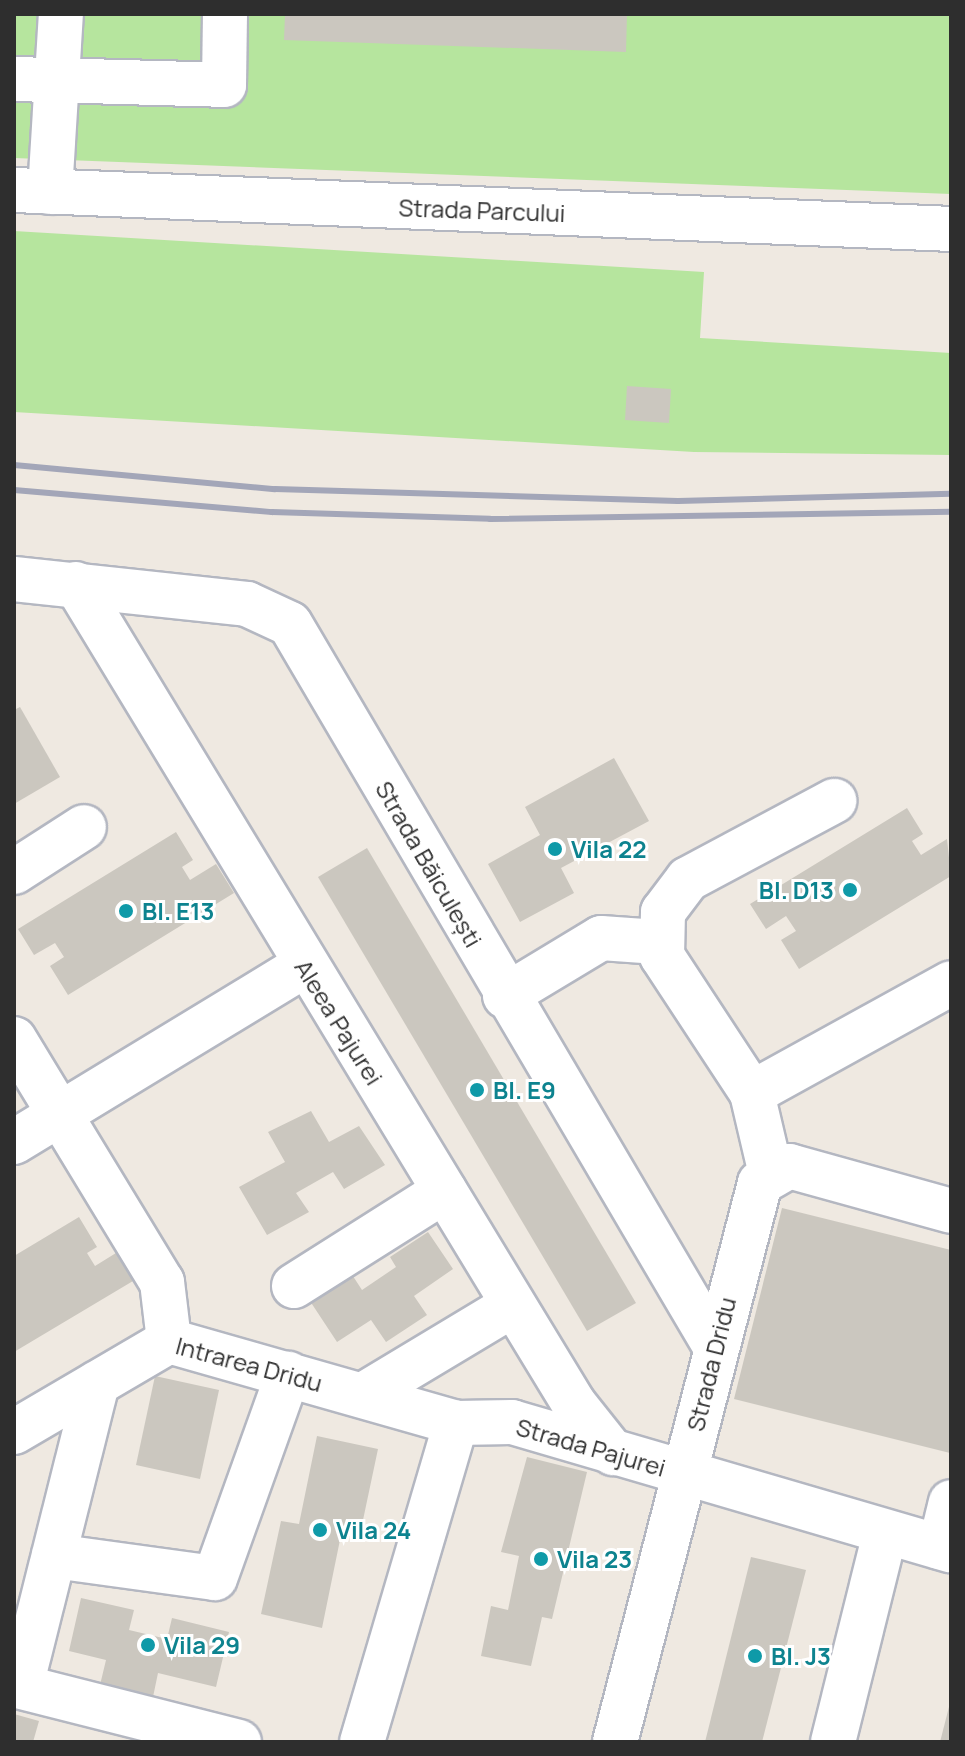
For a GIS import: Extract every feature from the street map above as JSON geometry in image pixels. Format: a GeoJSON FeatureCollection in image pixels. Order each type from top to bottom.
{"type":"FeatureCollection","features":[{"type":"Feature","properties":{"kind":"street"},"geometry":{"type":"LineString","coordinates":[[32,191],[57,78],[61,14]]}},
{"type":"Feature","properties":{"kind":"street"},"geometry":{"type":"LineString","coordinates":[[14,79],[224,85],[225,14]]}},
{"type":"Feature","properties":{"kind":"street","name":"Strada Parcului"},"geometry":{"type":"LineString","coordinates":[[32,191],[951,229]]}},
{"type":"Feature","properties":{"kind":"street","name":"Strada Băiculești"},"geometry":{"type":"LineString","coordinates":[[14,579],[247,604],[290,624],[505,996],[715,1346]]}},
{"type":"Feature","properties":{"kind":"street","name":"Aleea Pajurei"},"geometry":{"type":"LineString","coordinates":[[76,584],[304,966],[513,1305],[613,1453]]}},
{"type":"Feature","properties":{"kind":"street"},"geometry":{"type":"LineString","coordinates":[[834,801],[688,879],[663,912],[658,942],[752,1093],[771,1174],[789,1166],[951,1211]]}},
{"type":"Feature","properties":{"kind":"street"},"geometry":{"type":"LineString","coordinates":[[14,872],[84,827]]}},
{"type":"Feature","properties":{"kind":"street"},"geometry":{"type":"LineString","coordinates":[[505,996],[601,938],[658,942]]}},
{"type":"Feature","properties":{"kind":"street"},"geometry":{"type":"LineString","coordinates":[[14,1142],[304,966]]}},
{"type":"Feature","properties":{"kind":"street"},"geometry":{"type":"LineString","coordinates":[[752,1093],[951,983]]}},
{"type":"Feature","properties":{"kind":"street"},"geometry":{"type":"LineString","coordinates":[[14,1039],[162,1282],[169,1341]]}},
{"type":"Feature","properties":{"kind":"street","name":"Strada Dridu"},"geometry":{"type":"LineString","coordinates":[[615,1742],[754,1195],[771,1174]]}},
{"type":"Feature","properties":{"kind":"street"},"geometry":{"type":"LineString","coordinates":[[294,1286],[444,1191]]}},
{"type":"Feature","properties":{"kind":"street"},"geometry":{"type":"LineString","coordinates":[[363,1395],[513,1305]]}},
{"type":"Feature","properties":{"kind":"street","name":"Intrarea Dridu"},"geometry":{"type":"LineString","coordinates":[[14,1432],[169,1341],[456,1423]]}},
{"type":"Feature","properties":{"kind":"street"},"geometry":{"type":"LineString","coordinates":[[54,1556],[215,1578],[288,1374]]}},
{"type":"Feature","properties":{"kind":"street"},"geometry":{"type":"LineString","coordinates":[[97,1383],[54,1556],[17,1686],[119,1727],[239,1742]]}},
{"type":"Feature","properties":{"kind":"street","name":"Strada Pajurei"},"geometry":{"type":"LineString","coordinates":[[456,1423],[512,1422],[945,1549]]}},
{"type":"Feature","properties":{"kind":"street"},"geometry":{"type":"LineString","coordinates":[[362,1742],[456,1423]]}},
{"type":"Feature","properties":{"kind":"street"},"geometry":{"type":"LineString","coordinates":[[945,1549],[951,1502]]}},
{"type":"Feature","properties":{"kind":"street"},"geometry":{"type":"LineString","coordinates":[[833,1742],[885,1533]]}},
{"type":"Feature","properties":{"kind":"green space"},"geometry":{"type":"Polygon","coordinates":[[[14,14],[951,14],[951,194],[14,158],[14,14]]]}},
{"type":"Feature","properties":{"kind":"green space"},"geometry":{"type":"Polygon","coordinates":[[[14,231],[704,272],[700,338],[951,353],[951,455],[694,452],[14,412],[14,231]]]}},
{"type":"Feature","properties":{"kind":"building"},"geometry":{"type":"Polygon","coordinates":[[[285,14],[627,14],[626,52],[284,40],[285,14]]]}},
{"type":"Feature","properties":{"kind":"building"},"geometry":{"type":"Polygon","coordinates":[[[627,386],[671,389],[669,423],[625,420],[627,386]]]}},
{"type":"Feature","properties":{"kind":"building"},"geometry":{"type":"Polygon","coordinates":[[[20,707],[60,777],[14,804],[14,710],[20,707]]]}},
{"type":"Feature","properties":{"kind":"building","name":"Vila 22"},"geometry":{"type":"Polygon","coordinates":[[[614,758],[649,821],[561,868],[574,893],[520,922],[488,864],[540,835],[525,807],[614,758]]]}},
{"type":"Feature","properties":{"kind":"building","name":"Bl. D13"},"geometry":{"type":"Polygon","coordinates":[[[907,808],[923,834],[912,841],[921,855],[947,839],[951,876],[799,969],[781,940],[796,931],[786,916],[766,929],[750,904],[907,808]]]}},
{"type":"Feature","properties":{"kind":"building","name":"Bl. E13"},"geometry":{"type":"Polygon","coordinates":[[[176,832],[193,860],[182,867],[190,880],[216,864],[234,893],[68,995],[50,966],[64,957],[55,943],[34,955],[18,929],[176,832]]]}},
{"type":"Feature","properties":{"kind":"building","name":"Bl. E9"},"geometry":{"type":"Polygon","coordinates":[[[367,848],[636,1303],[587,1331],[318,877],[367,848]]]}},
{"type":"Feature","properties":{"kind":"building"},"geometry":{"type":"Polygon","coordinates":[[[311,1111],[329,1142],[359,1126],[385,1165],[344,1189],[333,1172],[296,1193],[309,1212],[267,1235],[239,1187],[285,1162],[268,1132],[311,1111]]]}},
{"type":"Feature","properties":{"kind":"building"},"geometry":{"type":"Polygon","coordinates":[[[782,1208],[951,1250],[950,1453],[734,1399],[782,1208]]]}},
{"type":"Feature","properties":{"kind":"building"},"geometry":{"type":"Polygon","coordinates":[[[79,1217],[97,1247],[87,1253],[95,1266],[116,1253],[133,1281],[14,1352],[14,1256],[79,1217]]]}},
{"type":"Feature","properties":{"kind":"building"},"geometry":{"type":"Polygon","coordinates":[[[428,1232],[453,1269],[414,1296],[427,1315],[386,1342],[371,1320],[337,1342],[306,1295],[347,1267],[362,1290],[396,1267],[390,1257],[428,1232]]]}},
{"type":"Feature","properties":{"kind":"building"},"geometry":{"type":"Polygon","coordinates":[[[155,1376],[219,1390],[200,1479],[136,1465],[155,1376]]]}},
{"type":"Feature","properties":{"kind":"building","name":"Vila 24"},"geometry":{"type":"Polygon","coordinates":[[[317,1436],[378,1449],[359,1539],[341,1535],[322,1628],[261,1614],[281,1521],[299,1524],[317,1436]]]}},
{"type":"Feature","properties":{"kind":"building","name":"Vila 23"},"geometry":{"type":"Polygon","coordinates":[[[527,1457],[587,1472],[552,1619],[542,1617],[531,1666],[481,1656],[491,1606],[508,1610],[519,1556],[501,1552],[527,1457]]]}},
{"type":"Feature","properties":{"kind":"building","name":"Bl. J3"},"geometry":{"type":"Polygon","coordinates":[[[751,1557],[806,1570],[762,1742],[705,1742],[751,1557]]]}},
{"type":"Feature","properties":{"kind":"building","name":"Vila 29"},"geometry":{"type":"Polygon","coordinates":[[[81,1598],[134,1610],[129,1630],[167,1639],[172,1618],[229,1632],[216,1687],[158,1673],[153,1697],[100,1685],[106,1660],[69,1651],[81,1598]]]}},
{"type":"Feature","properties":{"kind":"building"},"geometry":{"type":"Polygon","coordinates":[[[950,1703],[951,1742],[940,1742],[950,1703]]]}},
{"type":"Feature","properties":{"kind":"building"},"geometry":{"type":"Polygon","coordinates":[[[14,1714],[39,1721],[33,1742],[14,1742],[14,1714]]]}},
{"type":"Feature","properties":{"kind":"railway"},"geometry":{"type":"LineString","coordinates":[[14,465],[275,489],[678,501],[951,494]]}},
{"type":"Feature","properties":{"kind":"railway"},"geometry":{"type":"LineString","coordinates":[[14,490],[272,512],[490,519],[951,512]]}},
{"type":"Feature","properties":{"kind":"place","name":"Vila 22"},"geometry":{"type":"Point","coordinates":[555,849]}},
{"type":"Feature","properties":{"kind":"place","name":"Bl. D13"},"geometry":{"type":"Point","coordinates":[850,890]}},
{"type":"Feature","properties":{"kind":"place","name":"Bl. E13"},"geometry":{"type":"Point","coordinates":[126,911]}},
{"type":"Feature","properties":{"kind":"place","name":"Bl. E9"},"geometry":{"type":"Point","coordinates":[477,1090]}},
{"type":"Feature","properties":{"kind":"place","name":"Vila 24"},"geometry":{"type":"Point","coordinates":[320,1530]}},
{"type":"Feature","properties":{"kind":"place","name":"Vila 23"},"geometry":{"type":"Point","coordinates":[541,1559]}},
{"type":"Feature","properties":{"kind":"place","name":"Vila 29"},"geometry":{"type":"Point","coordinates":[148,1645]}},
{"type":"Feature","properties":{"kind":"place","name":"Bl. J3"},"geometry":{"type":"Point","coordinates":[755,1656]}}]}
